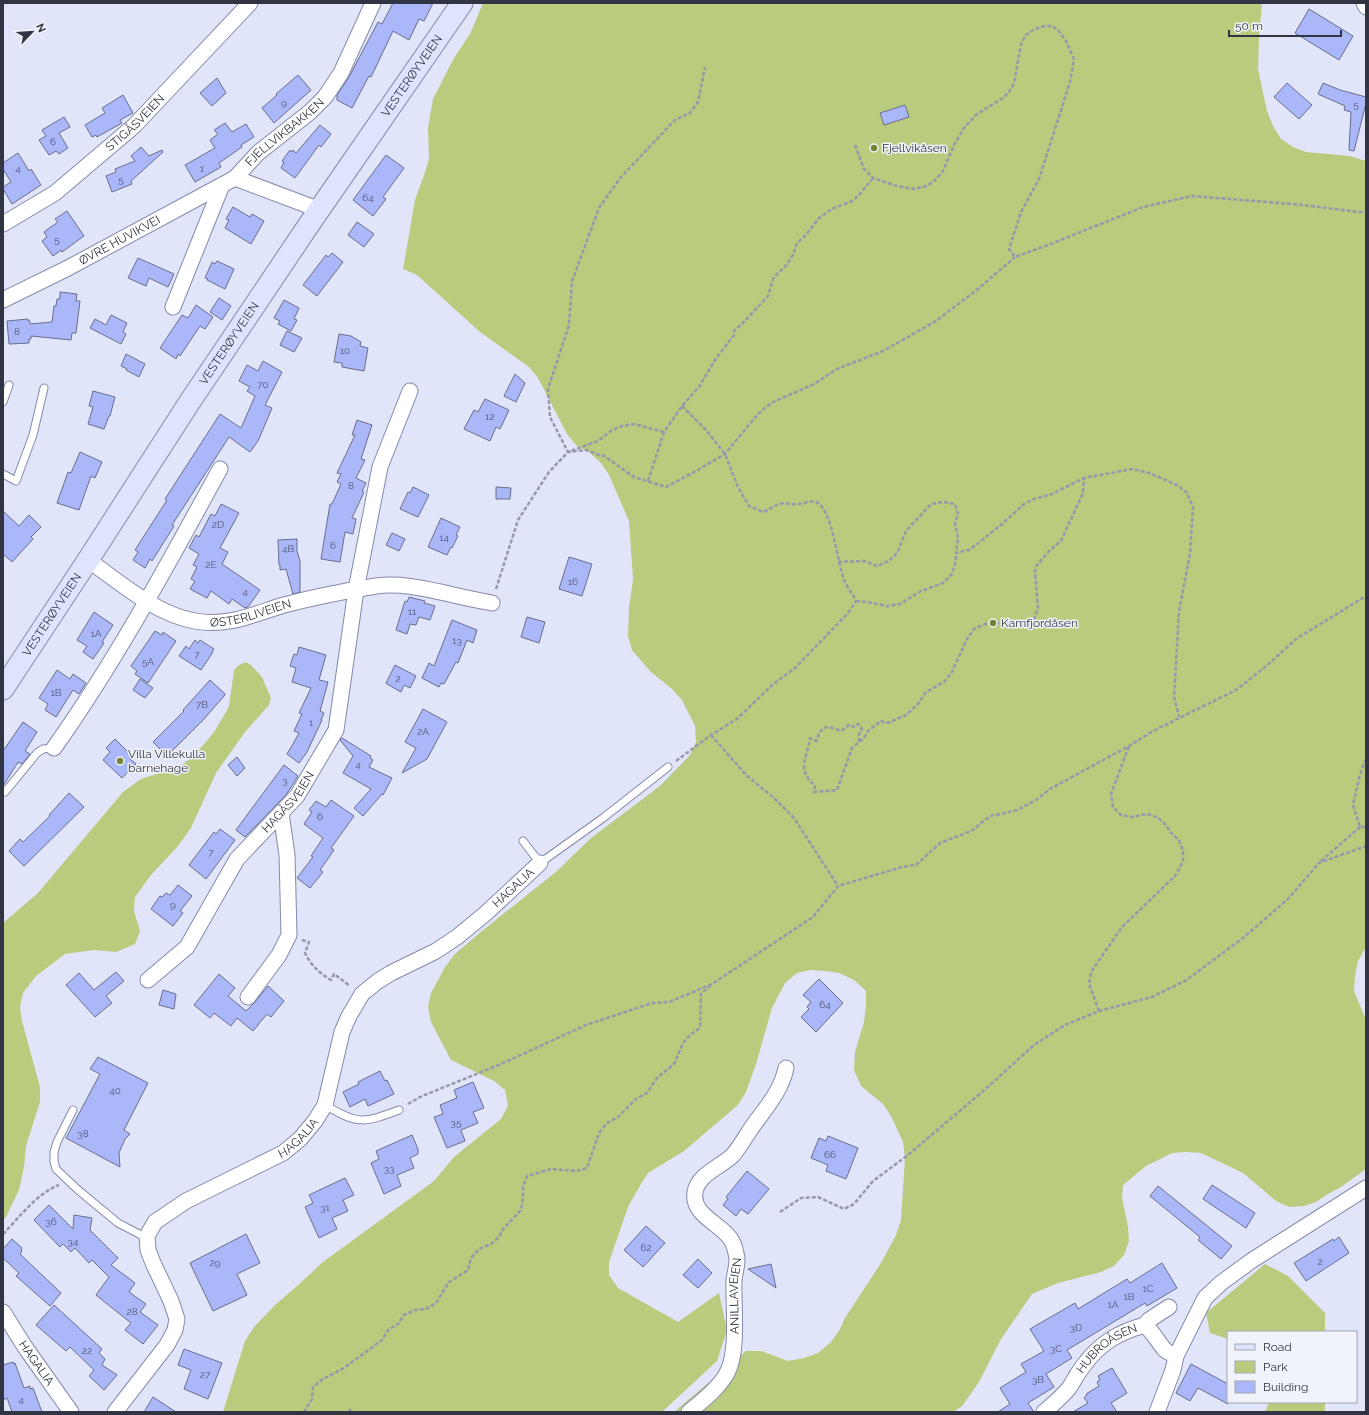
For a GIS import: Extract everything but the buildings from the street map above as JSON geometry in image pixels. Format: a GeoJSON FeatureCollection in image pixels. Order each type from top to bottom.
{"type":"FeatureCollection","features":[{"type":"Feature","properties":{"kind":"main road","name":"VESTERØYVEIEN"},"geometry":{"type":"LineString","coordinates":[[3,689],[189,403],[462,3]]}},
{"type":"Feature","properties":{"kind":"street","name":"STIGÅSVEIEN"},"geometry":{"type":"LineString","coordinates":[[3,224],[55,193],[134,126],[250,3]]}},
{"type":"Feature","properties":{"kind":"street","name":"FJELLVIKBAKKEN"},"geometry":{"type":"LineString","coordinates":[[320,210],[235,178],[258,153],[310,112],[325,97],[341,73],[373,3]]}},
{"type":"Feature","properties":{"kind":"street"},"geometry":{"type":"LineString","coordinates":[[1364,3],[1366,7]]}},
{"type":"Feature","properties":{"kind":"street","name":"ØVRE HUVIKVEI"},"geometry":{"type":"LineString","coordinates":[[3,300],[75,264],[235,178]]}},
{"type":"Feature","properties":{"kind":"street"},"geometry":{"type":"LineString","coordinates":[[173,307],[222,185]]}},
{"type":"Feature","properties":{"kind":"street"},"geometry":{"type":"LineString","coordinates":[[356,590],[380,467],[410,391]]}},
{"type":"Feature","properties":{"kind":"street"},"geometry":{"type":"LineString","coordinates":[[54,748],[84,706],[147,602],[220,469]]}},
{"type":"Feature","properties":{"kind":"street","name":"ØSTERLIVEIEN"},"geometry":{"type":"LineString","coordinates":[[88,560],[147,602],[180,618],[213,623],[229,622],[310,598],[377,586],[417,586],[492,603]]}},
{"type":"Feature","properties":{"kind":"street","name":"HAGÅSVEIEN"},"geometry":{"type":"LineString","coordinates":[[148,980],[187,947],[237,859],[297,796],[336,730],[356,590]]}},
{"type":"Feature","properties":{"kind":"street"},"geometry":{"type":"LineString","coordinates":[[248,997],[279,955],[289,935],[287,855],[281,814]]}},
{"type":"Feature","properties":{"kind":"street","name":"HAGALIA"},"geometry":{"type":"LineString","coordinates":[[147,1236],[155,1222],[167,1213],[186,1201],[283,1153],[300,1139],[315,1121],[325,1105],[342,1032],[349,1016],[362,994],[391,973],[436,951],[457,937],[485,914],[540,863]]}},
{"type":"Feature","properties":{"kind":"street","name":"ANILLAVEIEN"},"geometry":{"type":"LineString","coordinates":[[689,1412],[723,1380],[728,1372],[732,1360],[734,1345],[734,1279],[737,1259],[735,1249],[731,1239],[698,1209],[695,1200],[697,1184],[702,1178],[720,1166],[733,1154],[777,1093],[784,1078],[786,1068]]}},
{"type":"Feature","properties":{"kind":"street"},"geometry":{"type":"LineString","coordinates":[[1157,1412],[1173,1370],[1176,1356],[1205,1298],[1221,1283],[1274,1245],[1366,1188]]}},
{"type":"Feature","properties":{"kind":"street"},"geometry":{"type":"LineString","coordinates":[[115,1412],[167,1345],[175,1330],[177,1319],[171,1301],[148,1250],[147,1236]]}},
{"type":"Feature","properties":{"kind":"street"},"geometry":{"type":"LineString","coordinates":[[1145,1325],[1149,1320],[1169,1307]]}},
{"type":"Feature","properties":{"kind":"street","name":"HAGALIA"},"geometry":{"type":"LineString","coordinates":[[3,1312],[25,1347],[70,1412]]}},
{"type":"Feature","properties":{"kind":"street","name":"HUBROÅSEN"},"geometry":{"type":"LineString","coordinates":[[1044,1412],[1068,1390],[1083,1366],[1103,1344],[1127,1330],[1145,1325],[1150,1329],[1154,1337],[1166,1352],[1176,1356]]}},
{"type":"Feature","properties":{"kind":"lane"},"geometry":{"type":"LineString","coordinates":[[3,402],[9,385]]}},
{"type":"Feature","properties":{"kind":"lane"},"geometry":{"type":"LineString","coordinates":[[3,474],[16,481],[33,435],[44,388]]}},
{"type":"Feature","properties":{"kind":"lane"},"geometry":{"type":"LineString","coordinates":[[5,792],[37,753],[43,749],[54,748]]}},
{"type":"Feature","properties":{"kind":"lane"},"geometry":{"type":"LineString","coordinates":[[523,841],[540,863],[603,818],[668,767]]}},
{"type":"Feature","properties":{"kind":"lane"},"geometry":{"type":"LineString","coordinates":[[325,1105],[343,1116],[361,1121],[380,1117],[399,1110]]}},
{"type":"Feature","properties":{"kind":"lane"},"geometry":{"type":"LineString","coordinates":[[73,1110],[57,1142],[54,1152],[54,1162],[56,1168],[69,1182],[118,1223],[141,1235],[147,1236]]}},
{"type":"Feature","properties":{"kind":"path"},"geometry":{"type":"LineString","coordinates":[[855,145],[864,169],[872,178],[897,186],[914,189],[927,186],[943,171],[954,145],[964,128],[977,114],[1003,98],[1009,92],[1014,83],[1021,44],[1026,35],[1035,28],[1045,26],[1052,26],[1058,30],[1066,41],[1074,59],[1070,82],[1039,179],[1021,212],[1010,249],[1015,257]]}},
{"type":"Feature","properties":{"kind":"path"},"geometry":{"type":"LineString","coordinates":[[568,452],[550,417],[548,389],[569,325],[572,281],[599,208],[621,177],[674,120],[690,113],[698,102],[705,67]]}},
{"type":"Feature","properties":{"kind":"path"},"geometry":{"type":"LineString","coordinates":[[648,481],[664,432],[682,406],[699,387],[715,360],[734,335],[734,331],[768,296],[773,279],[785,267],[793,255],[797,243],[805,236],[819,218],[832,209],[852,201],[859,196],[872,178]]}},
{"type":"Feature","properties":{"kind":"path"},"geometry":{"type":"LineString","coordinates":[[568,452],[587,450],[604,456],[634,477],[666,487],[725,454],[758,414],[771,403],[814,384],[837,370],[883,351],[936,320],[978,289],[1015,257],[1143,207],[1192,196],[1303,205],[1366,212]]}},
{"type":"Feature","properties":{"kind":"path"},"geometry":{"type":"LineString","coordinates":[[682,406],[706,430],[725,454],[738,487],[749,506],[763,512],[771,510],[780,504],[797,505],[806,502],[816,502],[823,508],[830,522],[838,562],[845,583],[856,601]]}},
{"type":"Feature","properties":{"kind":"path"},"geometry":{"type":"LineString","coordinates":[[492,603],[518,520],[549,472],[568,452],[598,441],[611,431],[622,426],[634,424],[664,432]]}},
{"type":"Feature","properties":{"kind":"path"},"geometry":{"type":"LineString","coordinates":[[956,553],[968,550],[976,545],[1024,504],[1034,499],[1052,494],[1084,478],[1132,469],[1149,473],[1177,484],[1187,493],[1193,507],[1190,554],[1179,610],[1174,697],[1179,717]]}},
{"type":"Feature","properties":{"kind":"path"},"geometry":{"type":"LineString","coordinates":[[859,742],[862,729],[858,724],[853,727],[849,725],[841,731],[830,727],[824,727],[820,731],[816,741],[810,738],[809,748],[803,762],[810,781],[815,786],[814,792],[837,790],[852,748],[864,738],[868,731],[881,721],[886,723],[906,715],[918,704],[926,692],[944,682],[952,672],[967,639],[974,629],[985,624],[997,623],[1027,626],[1033,623],[1038,608],[1035,572],[1036,566],[1050,550],[1061,541],[1083,493],[1084,478]]}},
{"type":"Feature","properties":{"kind":"path"},"geometry":{"type":"LineString","coordinates":[[838,562],[864,561],[877,566],[889,561],[897,554],[906,531],[931,504],[944,502],[954,504],[958,514],[955,523],[958,538],[956,560],[952,574],[943,582],[921,591],[900,604],[887,606],[856,601]]}},
{"type":"Feature","properties":{"kind":"path"},"geometry":{"type":"LineString","coordinates":[[304,1412],[312,1400],[313,1387],[323,1379],[344,1368],[382,1340],[388,1330],[398,1324],[404,1315],[415,1310],[426,1309],[436,1303],[449,1282],[468,1270],[470,1258],[479,1249],[491,1244],[521,1210],[523,1187],[527,1176],[551,1169],[578,1171],[587,1168],[599,1133],[607,1123],[618,1118],[636,1099],[647,1093],[657,1078],[674,1064],[683,1043],[691,1034],[700,1028],[701,994],[712,984],[813,917],[838,886],[902,867],[916,865],[940,843],[972,831],[993,815],[1017,810],[1036,800],[1050,789],[1129,746],[1153,731],[1236,690],[1264,668],[1296,639],[1366,596]]}},
{"type":"Feature","properties":{"kind":"path"},"geometry":{"type":"LineString","coordinates":[[668,767],[711,735],[736,719],[772,685],[795,668],[848,613],[856,601]]}},
{"type":"Feature","properties":{"kind":"path"},"geometry":{"type":"LineString","coordinates":[[711,735],[746,775],[774,798],[794,818],[838,886]]}},
{"type":"Feature","properties":{"kind":"path"},"geometry":{"type":"LineString","coordinates":[[1099,1011],[1089,984],[1091,972],[1122,927],[1176,875],[1183,861],[1183,851],[1179,840],[1157,817],[1147,814],[1131,817],[1121,815],[1114,807],[1111,794],[1129,746]]}},
{"type":"Feature","properties":{"kind":"path"},"geometry":{"type":"LineString","coordinates":[[1360,827],[1353,805],[1360,774],[1366,759]]}},
{"type":"Feature","properties":{"kind":"path"},"geometry":{"type":"LineString","coordinates":[[780,1212],[801,1198],[818,1197],[844,1209],[854,1204],[873,1181],[908,1155],[966,1106],[1034,1045],[1065,1025],[1099,1011],[1152,996],[1185,981],[1243,938],[1288,899],[1319,863],[1360,827],[1366,827]]}},
{"type":"Feature","properties":{"kind":"path"},"geometry":{"type":"LineString","coordinates":[[1319,863],[1366,846]]}},
{"type":"Feature","properties":{"kind":"path"},"geometry":{"type":"LineString","coordinates":[[289,935],[309,942],[305,953],[310,963],[320,974],[331,980],[334,974],[362,994]]}},
{"type":"Feature","properties":{"kind":"path"},"geometry":{"type":"LineString","coordinates":[[399,1110],[420,1097],[501,1064],[586,1025],[652,1003],[669,1002],[712,984]]}},
{"type":"Feature","properties":{"kind":"path"},"geometry":{"type":"LineString","coordinates":[[3,1234],[41,1195],[50,1188],[69,1182]]}},
{"type":"Feature","properties":{"kind":"green space"},"geometry":{"type":"Polygon","coordinates":[[[483,3],[1262,3],[1258,69],[1267,111],[1273,126],[1281,139],[1293,147],[1306,152],[1350,156],[1366,161],[1366,947],[1358,961],[1354,991],[1366,1020],[1366,1169],[1341,1187],[1316,1202],[1304,1206],[1289,1207],[1276,1201],[1243,1173],[1201,1153],[1172,1153],[1146,1166],[1123,1185],[1122,1198],[1128,1227],[1129,1241],[1124,1255],[1114,1266],[1101,1272],[1058,1283],[1032,1294],[1001,1339],[979,1382],[962,1406],[953,1412],[674,1412],[746,1351],[761,1351],[788,1361],[804,1358],[818,1353],[831,1342],[839,1331],[845,1318],[881,1263],[896,1235],[901,1220],[905,1158],[903,1142],[891,1116],[883,1104],[861,1086],[854,1070],[855,1052],[864,1022],[866,991],[854,980],[839,973],[810,970],[797,973],[785,983],[772,1008],[756,1064],[746,1092],[738,1105],[684,1151],[648,1173],[628,1207],[609,1262],[609,1275],[618,1288],[678,1322],[719,1293],[727,1330],[717,1361],[662,1412],[223,1412],[245,1341],[254,1327],[274,1306],[323,1262],[434,1181],[454,1157],[501,1119],[508,1106],[505,1090],[494,1081],[451,1060],[431,1022],[428,1007],[431,993],[445,967],[455,954],[557,871],[591,838],[660,786],[690,755],[696,742],[695,726],[682,700],[672,689],[651,672],[632,650],[628,636],[629,608],[633,579],[629,521],[609,475],[601,463],[590,453],[577,446],[567,434],[538,378],[529,367],[480,332],[417,275],[403,269],[415,200],[429,159],[428,128],[433,99],[454,58],[470,34],[483,3]]]}},
{"type":"Feature","properties":{"kind":"green space"},"geometry":{"type":"Polygon","coordinates":[[[246,662],[262,677],[271,698],[269,705],[245,732],[216,773],[191,828],[178,846],[151,875],[135,897],[134,911],[140,931],[135,944],[116,952],[94,950],[65,954],[36,976],[23,993],[20,1007],[22,1021],[40,1087],[40,1102],[26,1146],[24,1167],[19,1190],[6,1217],[3,1220],[3,923],[38,893],[123,792],[141,779],[183,764],[195,755],[214,732],[229,706],[234,670],[239,665],[246,662]]]}},
{"type":"Feature","properties":{"kind":"green space"},"geometry":{"type":"Polygon","coordinates":[[[1265,1264],[1288,1276],[1325,1313],[1325,1331],[1227,1331],[1227,1339],[1210,1333],[1206,1313],[1265,1264]]]}},
{"type":"Feature","properties":{"kind":"green space"},"geometry":{"type":"Polygon","coordinates":[[[1269,1403],[1325,1403],[1325,1412],[1265,1412],[1269,1403]]]}},
{"type":"Feature","properties":{"kind":"place","name":"Fjellvikåsen"},"geometry":{"type":"Point","coordinates":[874,148]}},
{"type":"Feature","properties":{"kind":"place","name":"Kamfjordåsen"},"geometry":{"type":"Point","coordinates":[993,623]}},
{"type":"Feature","properties":{"kind":"place","name":"Villa Villekulla barnehage"},"geometry":{"type":"Point","coordinates":[120,761]}}]}
